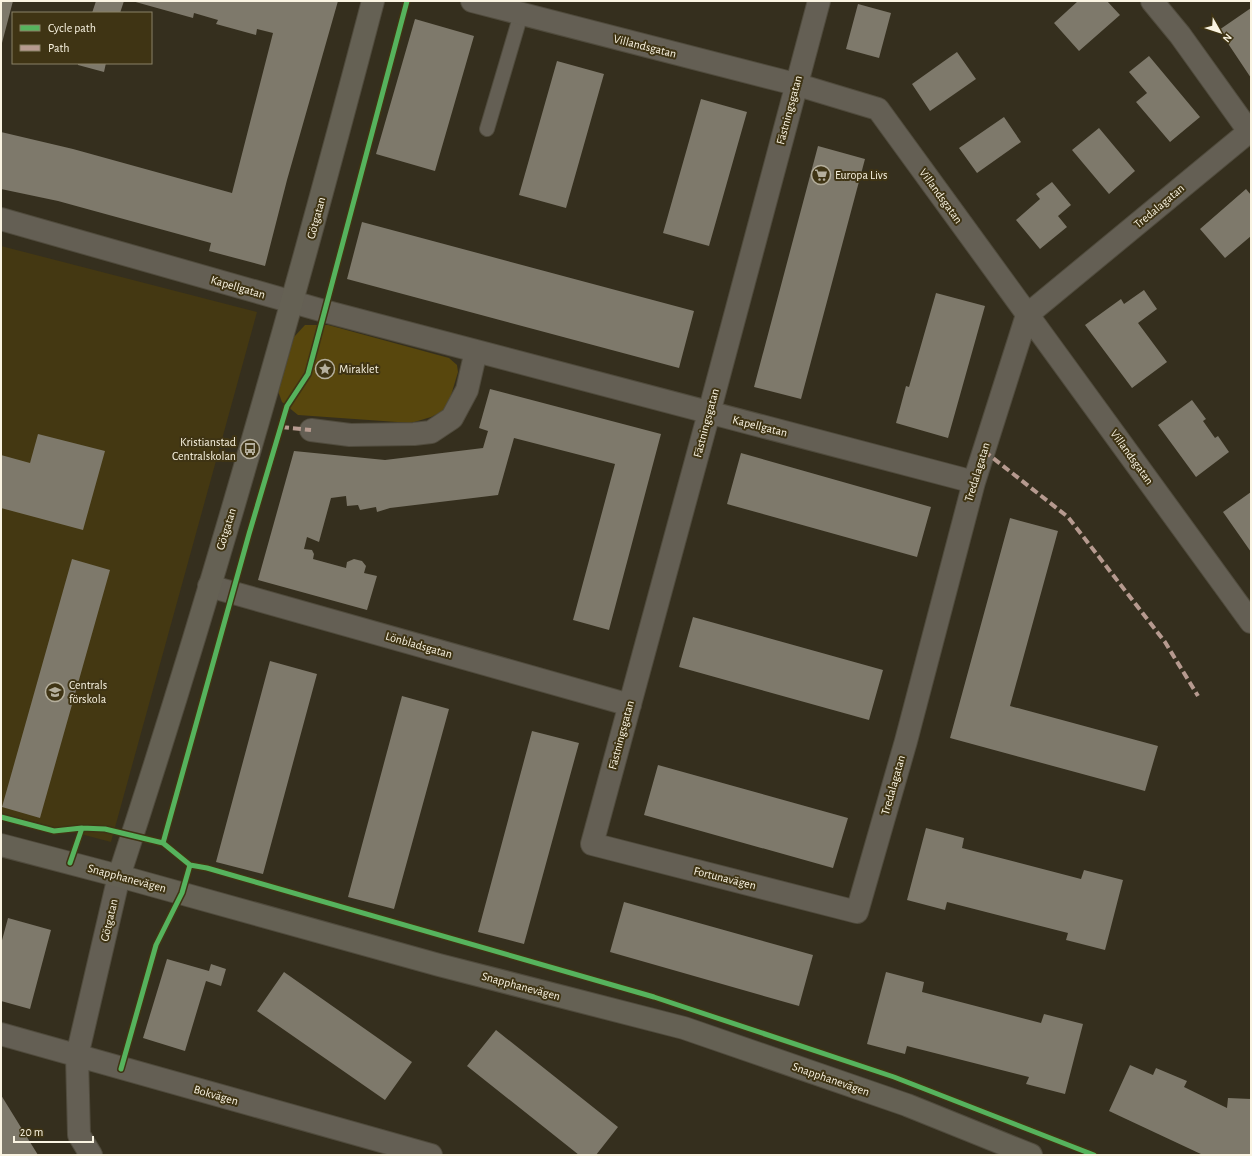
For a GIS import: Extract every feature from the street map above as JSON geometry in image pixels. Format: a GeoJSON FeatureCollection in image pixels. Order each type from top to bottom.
{"type":"FeatureCollection","features":[{"type":"Feature","properties":{"kind":"main road","name":"Götgatan"},"geometry":{"type":"LineString","coordinates":[[119,876],[181,685],[293,303],[373,1]]}},
{"type":"Feature","properties":{"kind":"main road","name":"Snapphanevägen"},"geometry":{"type":"LineString","coordinates":[[1,845],[119,876],[440,965],[684,1028],[907,1105],[1031,1155]]}},
{"type":"Feature","properties":{"kind":"street","name":"Villandsgatan"},"geometry":{"type":"LineString","coordinates":[[472,1],[795,84],[878,109],[1251,622]]}},
{"type":"Feature","properties":{"kind":"street","name":"Fästningsgatan"},"geometry":{"type":"LineString","coordinates":[[592,844],[709,414],[818,1]]}},
{"type":"Feature","properties":{"kind":"street"},"geometry":{"type":"LineString","coordinates":[[1152,1],[1180,35],[1250,131]]}},
{"type":"Feature","properties":{"kind":"street","name":"Tredalagatan"},"geometry":{"type":"LineString","coordinates":[[857,912],[906,741],[974,482],[1027,315],[1250,131]]}},
{"type":"Feature","properties":{"kind":"street","name":"Kapellgatan"},"geometry":{"type":"LineString","coordinates":[[1,219],[293,303],[709,414],[974,482]]}},
{"type":"Feature","properties":{"kind":"street"},"geometry":{"type":"LineString","coordinates":[[311,430],[350,434],[414,434],[431,432],[452,418],[466,390],[476,352]]}},
{"type":"Feature","properties":{"kind":"street","name":"Lönbladsgatan"},"geometry":{"type":"LineString","coordinates":[[209,586],[630,704]]}},
{"type":"Feature","properties":{"kind":"street","name":"Fortunavägen"},"geometry":{"type":"LineString","coordinates":[[592,844],[857,912]]}},
{"type":"Feature","properties":{"kind":"street","name":"Götgatan"},"geometry":{"type":"LineString","coordinates":[[91,1155],[79,1135],[77,1056],[119,876]]}},
{"type":"Feature","properties":{"kind":"street","name":"Bokvägen"},"geometry":{"type":"LineString","coordinates":[[1,1034],[431,1155]]}},
{"type":"Feature","properties":{"kind":"lane"},"geometry":{"type":"LineString","coordinates":[[487,129],[521,14]]}},
{"type":"Feature","properties":{"kind":"shaded area"},"geometry":{"type":"Polygon","coordinates":[[[1,246],[257,312],[111,842],[1,813],[1,246]]]}},
{"type":"Feature","properties":{"kind":"shaded area"},"geometry":{"type":"Polygon","coordinates":[[[305,325],[328,325],[449,358],[457,365],[458,372],[449,402],[443,411],[431,417],[411,423],[298,415],[282,402],[278,391],[294,337],[305,325]]]}},
{"type":"Feature","properties":{"kind":"building"},"geometry":{"type":"Polygon","coordinates":[[[1,1],[13,1],[2,43],[1,43],[1,1]]]}},
{"type":"Feature","properties":{"kind":"building"},"geometry":{"type":"Polygon","coordinates":[[[96,1],[124,1],[120,12],[92,12],[96,1]]]}},
{"type":"Feature","properties":{"kind":"building"},"geometry":{"type":"Polygon","coordinates":[[[132,1],[338,1],[287,180],[265,266],[209,251],[211,243],[58,201],[1,189],[1,132],[73,149],[232,193],[273,33],[257,29],[256,35],[216,24],[218,20],[194,13],[193,18],[132,1]]]}},
{"type":"Feature","properties":{"kind":"building"},"geometry":{"type":"Polygon","coordinates":[[[1078,1],[1107,1],[1120,15],[1079,51],[1054,23],[1078,1]]]}},
{"type":"Feature","properties":{"kind":"building"},"geometry":{"type":"Polygon","coordinates":[[[858,4],[891,13],[879,58],[846,49],[858,4]]]}},
{"type":"Feature","properties":{"kind":"building"},"geometry":{"type":"Polygon","coordinates":[[[1251,8],[1251,78],[1219,30],[1251,8]]]}},
{"type":"Feature","properties":{"kind":"building"},"geometry":{"type":"Polygon","coordinates":[[[415,19],[474,36],[435,171],[376,154],[415,19]]]}},
{"type":"Feature","properties":{"kind":"building"},"geometry":{"type":"Polygon","coordinates":[[[957,52],[976,79],[930,111],[912,84],[957,52]]]}},
{"type":"Feature","properties":{"kind":"building"},"geometry":{"type":"Polygon","coordinates":[[[1149,56],[1200,117],[1170,142],[1136,102],[1147,93],[1129,72],[1149,56]]]}},
{"type":"Feature","properties":{"kind":"building"},"geometry":{"type":"Polygon","coordinates":[[[557,61],[604,74],[566,208],[519,195],[557,61]]]}},
{"type":"Feature","properties":{"kind":"building"},"geometry":{"type":"Polygon","coordinates":[[[78,64],[106,64],[104,72],[78,64]]]}},
{"type":"Feature","properties":{"kind":"building"},"geometry":{"type":"Polygon","coordinates":[[[701,99],[747,112],[709,246],[663,233],[701,99]]]}},
{"type":"Feature","properties":{"kind":"building"},"geometry":{"type":"Polygon","coordinates":[[[1004,117],[1021,142],[977,173],[959,148],[1004,117]]]}},
{"type":"Feature","properties":{"kind":"building"},"geometry":{"type":"Polygon","coordinates":[[[1099,128],[1135,171],[1109,194],[1072,150],[1099,128]]]}},
{"type":"Feature","properties":{"kind":"building"},"geometry":{"type":"Polygon","coordinates":[[[818,146],[865,159],[801,399],[754,387],[818,146]]]}},
{"type":"Feature","properties":{"kind":"building"},"geometry":{"type":"Polygon","coordinates":[[[1052,182],[1071,205],[1058,216],[1067,227],[1040,249],[1016,220],[1040,199],[1036,194],[1052,182]]]}},
{"type":"Feature","properties":{"kind":"building"},"geometry":{"type":"Polygon","coordinates":[[[1246,189],[1251,195],[1251,236],[1225,258],[1200,229],[1246,189]]]}},
{"type":"Feature","properties":{"kind":"building"},"geometry":{"type":"Polygon","coordinates":[[[362,222],[694,311],[679,368],[347,279],[362,222]]]}},
{"type":"Feature","properties":{"kind":"building"},"geometry":{"type":"Polygon","coordinates":[[[1144,290],[1157,309],[1138,323],[1167,362],[1132,388],[1085,325],[1121,299],[1124,304],[1144,290]]]}},
{"type":"Feature","properties":{"kind":"building"},"geometry":{"type":"Polygon","coordinates":[[[936,293],[985,306],[948,438],[896,423],[906,386],[909,387],[936,293]]]}},
{"type":"Feature","properties":{"kind":"building"},"geometry":{"type":"Polygon","coordinates":[[[490,389],[661,434],[609,630],[573,620],[615,464],[514,438],[498,495],[390,508],[377,512],[376,507],[360,510],[358,505],[347,506],[346,496],[331,498],[319,542],[307,537],[304,549],[312,550],[314,554],[313,559],[346,568],[347,562],[354,559],[362,561],[366,566],[364,573],[377,576],[367,610],[258,580],[294,451],[385,460],[483,448],[488,431],[479,428],[490,389]]]}},
{"type":"Feature","properties":{"kind":"building"},"geometry":{"type":"Polygon","coordinates":[[[1192,400],[1206,419],[1203,421],[1215,438],[1218,436],[1229,452],[1196,477],[1158,425],[1192,400]]]}},
{"type":"Feature","properties":{"kind":"building"},"geometry":{"type":"Polygon","coordinates":[[[38,434],[105,451],[83,530],[1,508],[1,455],[30,463],[38,434]]]}},
{"type":"Feature","properties":{"kind":"building"},"geometry":{"type":"Polygon","coordinates":[[[741,453],[931,507],[917,557],[727,504],[741,453]]]}},
{"type":"Feature","properties":{"kind":"building"},"geometry":{"type":"Polygon","coordinates":[[[1251,492],[1251,552],[1223,512],[1251,492]]]}},
{"type":"Feature","properties":{"kind":"building"},"geometry":{"type":"Polygon","coordinates":[[[1010,518],[1058,531],[1010,706],[1158,746],[1145,791],[950,738],[1010,518]]]}},
{"type":"Feature","properties":{"kind":"building"},"geometry":{"type":"Polygon","coordinates":[[[72,559],[110,570],[40,818],[2,807],[72,559]]]}},
{"type":"Feature","properties":{"kind":"building"},"geometry":{"type":"Polygon","coordinates":[[[693,617],[883,670],[869,720],[679,667],[693,617]]]}},
{"type":"Feature","properties":{"kind":"building"},"geometry":{"type":"Polygon","coordinates":[[[270,661],[317,674],[263,874],[216,862],[270,661]]]}},
{"type":"Feature","properties":{"kind":"building"},"geometry":{"type":"Polygon","coordinates":[[[402,696],[449,709],[394,909],[348,897],[402,696]]]}},
{"type":"Feature","properties":{"kind":"building"},"geometry":{"type":"Polygon","coordinates":[[[532,731],[579,743],[524,944],[478,932],[532,731]]]}},
{"type":"Feature","properties":{"kind":"building"},"geometry":{"type":"Polygon","coordinates":[[[658,765],[848,818],[833,868],[644,815],[658,765]]]}},
{"type":"Feature","properties":{"kind":"building"},"geometry":{"type":"Polygon","coordinates":[[[926,828],[964,838],[962,848],[1081,879],[1084,870],[1123,880],[1105,950],[1066,940],[1068,933],[947,902],[945,910],[907,900],[926,828]]]}},
{"type":"Feature","properties":{"kind":"building"},"geometry":{"type":"Polygon","coordinates":[[[624,902],[813,955],[799,1006],[610,952],[624,902]]]}},
{"type":"Feature","properties":{"kind":"building"},"geometry":{"type":"Polygon","coordinates":[[[8,918],[51,930],[30,1009],[1,1001],[1,944],[8,918]]]}},
{"type":"Feature","properties":{"kind":"building"},"geometry":{"type":"Polygon","coordinates":[[[167,959],[209,971],[211,964],[226,969],[221,986],[206,981],[185,1051],[143,1038],[167,959]]]}},
{"type":"Feature","properties":{"kind":"building"},"geometry":{"type":"Polygon","coordinates":[[[284,972],[412,1062],[385,1100],[257,1011],[284,972]]]}},
{"type":"Feature","properties":{"kind":"building"},"geometry":{"type":"Polygon","coordinates":[[[886,972],[924,982],[922,992],[1041,1023],[1044,1014],[1083,1024],[1065,1094],[1026,1084],[1029,1077],[907,1046],[905,1054],[867,1044],[886,972]]]}},
{"type":"Feature","properties":{"kind":"building"},"geometry":{"type":"Polygon","coordinates":[[[496,1030],[618,1127],[596,1155],[579,1155],[467,1066],[496,1030]]]}},
{"type":"Feature","properties":{"kind":"building"},"geometry":{"type":"Polygon","coordinates":[[[1130,1065],[1153,1075],[1156,1068],[1187,1081],[1184,1087],[1227,1108],[1228,1098],[1251,1099],[1251,1155],[1203,1155],[1109,1111],[1130,1065]]]}},
{"type":"Feature","properties":{"kind":"building"},"geometry":{"type":"Polygon","coordinates":[[[1,1095],[38,1155],[1,1155],[1,1095]]]}},
{"type":"Feature","properties":{"kind":"marked path"},"geometry":{"type":"LineString","coordinates":[[281,427],[311,430]]}},
{"type":"Feature","properties":{"kind":"marked path"},"geometry":{"type":"LineString","coordinates":[[984,451],[1068,517],[1165,642],[1198,696]]}},
{"type":"Feature","properties":{"kind":"cycle path"},"geometry":{"type":"LineString","coordinates":[[121,1069],[156,945],[182,893],[190,865],[163,843],[249,534],[287,406],[308,374],[407,1]]}},
{"type":"Feature","properties":{"kind":"cycle path"},"geometry":{"type":"LineString","coordinates":[[1,817],[54,831],[82,828]]}},
{"type":"Feature","properties":{"kind":"cycle path"},"geometry":{"type":"LineString","coordinates":[[70,863],[82,828],[105,829],[163,843]]}},
{"type":"Feature","properties":{"kind":"cycle path"},"geometry":{"type":"LineString","coordinates":[[190,865],[207,868],[654,997],[894,1077],[1094,1155]]}},
{"type":"Feature","properties":{"kind":"place","name":"Europa Livs"},"geometry":{"type":"Point","coordinates":[821,175]}},
{"type":"Feature","properties":{"kind":"place","name":"Miraklet"},"geometry":{"type":"Point","coordinates":[325,369]}},
{"type":"Feature","properties":{"kind":"place","name":"Kristianstad Centralskolan"},"geometry":{"type":"Point","coordinates":[250,449]}},
{"type":"Feature","properties":{"kind":"place","name":"Centrals förskola"},"geometry":{"type":"Point","coordinates":[55,692]}}]}
